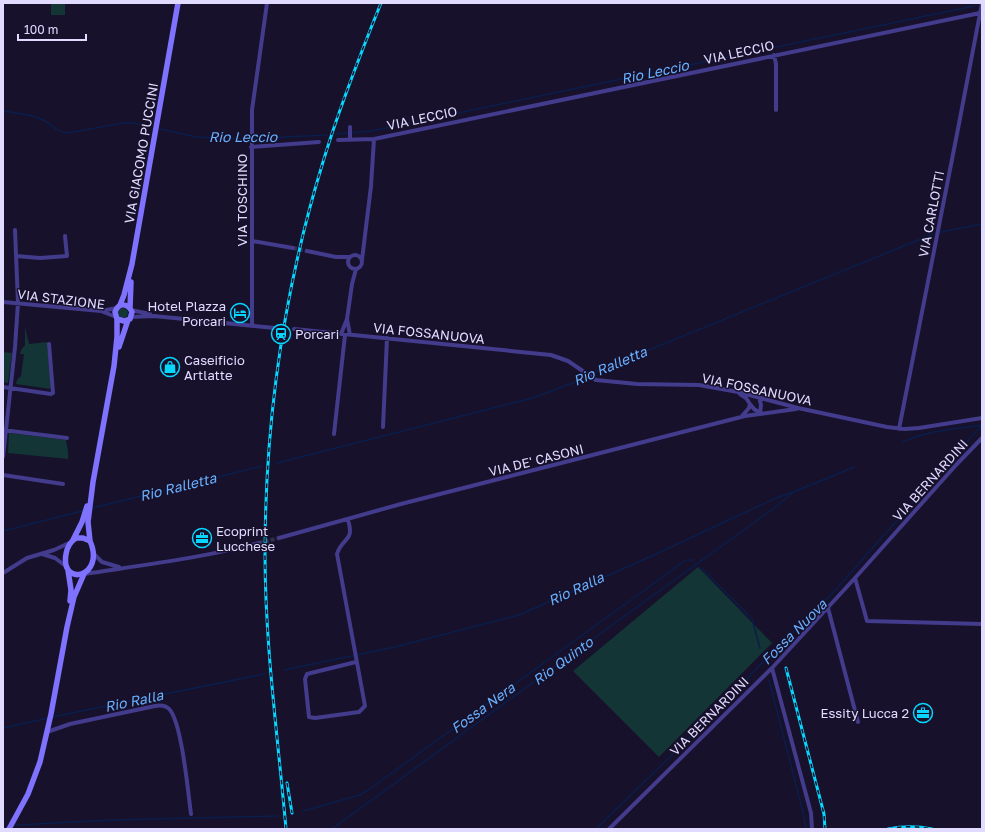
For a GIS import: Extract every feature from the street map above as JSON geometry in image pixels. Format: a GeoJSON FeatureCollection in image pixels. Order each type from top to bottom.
{"type":"FeatureCollection","features":[{"type":"Feature","properties":{"kind":"main road","name":"VIA GIACOMO PUCCINI"},"geometry":{"type":"LineString","coordinates":[[119,306],[124,294],[132,264],[178,3]]}},
{"type":"Feature","properties":{"kind":"main road"},"geometry":{"type":"LineString","coordinates":[[9,829],[28,794],[40,762],[74,597],[84,574],[91,565],[94,554],[90,541],[88,522],[93,482],[114,366],[121,337],[130,318],[132,264]]}},
{"type":"Feature","properties":{"kind":"main road"},"geometry":{"type":"LineString","coordinates":[[114,366],[117,337],[117,318],[115,312],[119,306],[124,304],[131,309]]}},
{"type":"Feature","properties":{"kind":"main road"},"geometry":{"type":"LineString","coordinates":[[117,318],[124,322],[130,318]]}},
{"type":"Feature","properties":{"kind":"main road"},"geometry":{"type":"LineString","coordinates":[[67,627],[71,594],[66,555],[68,548],[82,522],[93,482]]}},
{"type":"Feature","properties":{"kind":"main road"},"geometry":{"type":"LineString","coordinates":[[72,540],[76,538],[83,538],[90,541]]}},
{"type":"Feature","properties":{"kind":"main road"},"geometry":{"type":"LineString","coordinates":[[68,569],[74,574],[84,574]]}},
{"type":"Feature","properties":{"kind":"street","name":"VIA TOSCHINO"},"geometry":{"type":"LineString","coordinates":[[252,326],[252,110],[267,3]]}},
{"type":"Feature","properties":{"kind":"street","name":"VIA CARLOTTI"},"geometry":{"type":"LineString","coordinates":[[899,429],[982,3]]}},
{"type":"Feature","properties":{"kind":"street","name":"VIA LECCIO"},"geometry":{"type":"LineString","coordinates":[[338,140],[374,139],[980,13]]}},
{"type":"Feature","properties":{"kind":"street"},"geometry":{"type":"LineString","coordinates":[[774,55],[776,64],[776,110]]}},
{"type":"Feature","properties":{"kind":"street"},"geometry":{"type":"LineString","coordinates":[[350,128],[350,140]]}},
{"type":"Feature","properties":{"kind":"street"},"geometry":{"type":"LineString","coordinates":[[334,434],[352,284],[356,269],[360,267],[362,260],[372,186],[374,139]]}},
{"type":"Feature","properties":{"kind":"street"},"geometry":{"type":"LineString","coordinates":[[251,146],[319,142]]}},
{"type":"Feature","properties":{"kind":"street"},"geometry":{"type":"LineString","coordinates":[[3,457],[15,348],[18,303],[15,230]]}},
{"type":"Feature","properties":{"kind":"street"},"geometry":{"type":"LineString","coordinates":[[16,256],[40,258],[67,256],[65,236]]}},
{"type":"Feature","properties":{"kind":"street"},"geometry":{"type":"LineString","coordinates":[[252,241],[293,248]]}},
{"type":"Feature","properties":{"kind":"street"},"geometry":{"type":"LineString","coordinates":[[307,252],[336,257],[350,257],[357,255],[364,243]]}},
{"type":"Feature","properties":{"kind":"street"},"geometry":{"type":"LineString","coordinates":[[357,255],[362,260]]}},
{"type":"Feature","properties":{"kind":"street"},"geometry":{"type":"LineString","coordinates":[[336,257],[356,269]]}},
{"type":"Feature","properties":{"kind":"street"},"geometry":{"type":"LineString","coordinates":[[350,257],[348,260],[352,284]]}},
{"type":"Feature","properties":{"kind":"street","name":"VIA STAZIONE"},"geometry":{"type":"LineString","coordinates":[[3,302],[101,311],[117,318]]}},
{"type":"Feature","properties":{"kind":"street"},"geometry":{"type":"LineString","coordinates":[[101,311],[119,306]]}},
{"type":"Feature","properties":{"kind":"street"},"geometry":{"type":"LineString","coordinates":[[131,309],[154,316]]}},
{"type":"Feature","properties":{"kind":"street"},"geometry":{"type":"LineString","coordinates":[[130,318],[154,316],[275,328]]}},
{"type":"Feature","properties":{"kind":"street"},"geometry":{"type":"LineString","coordinates":[[346,335],[347,319]]}},
{"type":"Feature","properties":{"kind":"street","name":"VIA FOSSANUOVA"},"geometry":{"type":"LineString","coordinates":[[294,329],[551,355],[568,361],[596,380],[611,382],[699,385],[738,392],[798,408],[899,429],[925,428],[982,418]]}},
{"type":"Feature","properties":{"kind":"street"},"geometry":{"type":"LineString","coordinates":[[383,427],[387,338]]}},
{"type":"Feature","properties":{"kind":"street"},"geometry":{"type":"LineString","coordinates":[[3,387],[53,393],[49,344]]}},
{"type":"Feature","properties":{"kind":"street"},"geometry":{"type":"LineString","coordinates":[[738,392],[746,398],[754,409],[760,413],[761,405],[759,398]]}},
{"type":"Feature","properties":{"kind":"street"},"geometry":{"type":"LineString","coordinates":[[742,416],[749,408],[750,404]]}},
{"type":"Feature","properties":{"kind":"street","name":"VIA DE' CASONI"},"geometry":{"type":"LineString","coordinates":[[279,538],[409,502],[742,416],[798,408]]}},
{"type":"Feature","properties":{"kind":"street"},"geometry":{"type":"LineString","coordinates":[[5,430],[67,438]]}},
{"type":"Feature","properties":{"kind":"street","name":"VIA BERNARDINI"},"geometry":{"type":"LineString","coordinates":[[609,829],[772,668],[982,438]]}},
{"type":"Feature","properties":{"kind":"street"},"geometry":{"type":"LineString","coordinates":[[3,475],[63,484]]}},
{"type":"Feature","properties":{"kind":"street"},"geometry":{"type":"LineString","coordinates":[[348,520],[350,533],[349,538],[339,548],[337,554],[354,652],[365,699],[365,706],[359,712],[314,718],[309,717],[305,679],[307,674],[356,661]]}},
{"type":"Feature","properties":{"kind":"street"},"geometry":{"type":"LineString","coordinates":[[3,573],[27,558],[59,549],[72,540]]}},
{"type":"Feature","properties":{"kind":"street"},"geometry":{"type":"LineString","coordinates":[[84,574],[188,559],[259,544]]}},
{"type":"Feature","properties":{"kind":"street"},"geometry":{"type":"LineString","coordinates":[[41,554],[55,558],[68,569]]}},
{"type":"Feature","properties":{"kind":"street"},"geometry":{"type":"LineString","coordinates":[[94,554],[98,559],[106,564],[124,568]]}},
{"type":"Feature","properties":{"kind":"street"},"geometry":{"type":"LineString","coordinates":[[855,578],[867,620],[982,624]]}},
{"type":"Feature","properties":{"kind":"street"},"geometry":{"type":"LineString","coordinates":[[828,608],[836,633],[858,722]]}},
{"type":"Feature","properties":{"kind":"street"},"geometry":{"type":"LineString","coordinates":[[772,668],[811,813],[812,829]]}},
{"type":"Feature","properties":{"kind":"street"},"geometry":{"type":"LineString","coordinates":[[47,732],[70,724],[162,705],[169,709],[174,718],[180,738],[191,814]]}},
{"type":"Feature","properties":{"kind":"green space"},"geometry":{"type":"Polygon","coordinates":[[[51,3],[65,3],[65,15],[51,15],[51,3]]]}},
{"type":"Feature","properties":{"kind":"green space"},"geometry":{"type":"Polygon","coordinates":[[[121,308],[125,308],[127,309],[127,317],[121,318],[118,315],[118,311],[121,308]]]}},
{"type":"Feature","properties":{"kind":"green space"},"geometry":{"type":"Polygon","coordinates":[[[25,327],[29,344],[47,342],[51,389],[16,384],[17,380],[21,376],[24,354],[20,354],[25,345],[25,327]]]}},
{"type":"Feature","properties":{"kind":"green space"},"geometry":{"type":"Polygon","coordinates":[[[3,352],[12,353],[8,383],[3,382],[3,352]]]}},
{"type":"Feature","properties":{"kind":"green space"},"geometry":{"type":"Polygon","coordinates":[[[9,433],[66,440],[68,459],[8,453],[9,433]]]}},
{"type":"Feature","properties":{"kind":"green space"},"geometry":{"type":"Polygon","coordinates":[[[698,567],[772,643],[659,757],[573,671],[698,567]]]}},
{"type":"Feature","properties":{"kind":"waterway","name":"Rio Leccio"},"geometry":{"type":"LineString","coordinates":[[335,134],[371,131],[974,6]]}},
{"type":"Feature","properties":{"kind":"waterway","name":"Rio Leccio"},"geometry":{"type":"LineString","coordinates":[[3,111],[34,116],[47,122],[57,130],[68,133],[123,123],[149,126]]}},
{"type":"Feature","properties":{"kind":"waterway","name":"Rio Leccio"},"geometry":{"type":"LineString","coordinates":[[161,129],[196,137],[244,139],[327,135]]}},
{"type":"Feature","properties":{"kind":"waterway","name":"Rio Ralletta"},"geometry":{"type":"LineString","coordinates":[[941,232],[982,224]]}},
{"type":"Feature","properties":{"kind":"waterway","name":"Rio Ralletta"},"geometry":{"type":"LineString","coordinates":[[590,374],[933,234]]}},
{"type":"Feature","properties":{"kind":"waterway","name":"Rio Ralletta"},"geometry":{"type":"LineString","coordinates":[[277,463],[533,398],[578,381],[586,375]]}},
{"type":"Feature","properties":{"kind":"waterway","name":"Rio Ralla"},"geometry":{"type":"LineString","coordinates":[[903,442],[932,432],[982,425]]}},
{"type":"Feature","properties":{"kind":"waterway","name":"Fossa Nuova"},"geometry":{"type":"LineString","coordinates":[[596,829],[726,702],[757,668],[829,597],[982,425]]}},
{"type":"Feature","properties":{"kind":"waterway","name":"Rio Ralletta"},"geometry":{"type":"LineString","coordinates":[[93,508],[262,466]]}},
{"type":"Feature","properties":{"kind":"waterway","name":"Rio Ralla"},"geometry":{"type":"LineString","coordinates":[[284,670],[395,647],[519,615],[654,555],[776,498],[854,467]]}},
{"type":"Feature","properties":{"kind":"waterway","name":"Rio Quinto"},"geometry":{"type":"LineString","coordinates":[[332,829],[777,506],[792,493]]}},
{"type":"Feature","properties":{"kind":"waterway","name":"Rio Ralletta"},"geometry":{"type":"LineString","coordinates":[[3,531],[82,511]]}},
{"type":"Feature","properties":{"kind":"waterway","name":"Fossa Nera"},"geometry":{"type":"LineString","coordinates":[[303,811],[360,795],[371,788],[686,560],[693,560]]}},
{"type":"Feature","properties":{"kind":"waterway","name":"Fossa Nera"},"geometry":{"type":"LineString","coordinates":[[701,568],[752,619],[760,648]]}},
{"type":"Feature","properties":{"kind":"waterway","name":"Rio Ralla"},"geometry":{"type":"LineString","coordinates":[[52,717],[264,674]]}},
{"type":"Feature","properties":{"kind":"waterway","name":"Fossa Nera"},"geometry":{"type":"LineString","coordinates":[[769,680],[807,827]]}},
{"type":"Feature","properties":{"kind":"waterway","name":"Rio Ralla"},"geometry":{"type":"LineString","coordinates":[[3,728],[48,718]]}},
{"type":"Feature","properties":{"kind":"waterway","name":"Fossa Nera"},"geometry":{"type":"LineString","coordinates":[[17,825],[111,820],[277,816]]}},
{"type":"Feature","properties":{"kind":"tunnel"},"geometry":{"type":"LineString","coordinates":[[293,248],[307,251]]}},
{"type":"Feature","properties":{"kind":"tunnel"},"geometry":{"type":"LineString","coordinates":[[259,543],[279,538]]}},
{"type":"Feature","properties":{"kind":"railway"},"geometry":{"type":"LineString","coordinates":[[286,829],[272,692],[267,623],[265,554],[266,504],[273,405],[279,356],[297,258],[309,210],[336,122],[381,3]]}},
{"type":"Feature","properties":{"kind":"railway"},"geometry":{"type":"LineString","coordinates":[[786,668],[824,814],[825,829]]}},
{"type":"Feature","properties":{"kind":"railway"},"geometry":{"type":"LineString","coordinates":[[287,783],[292,813]]}},
{"type":"Feature","properties":{"kind":"railway"},"geometry":{"type":"LineString","coordinates":[[888,829],[899,827],[921,827],[932,829]]}},
{"type":"Feature","properties":{"kind":"place","name":"Hotel Plazza Porcari"},"geometry":{"type":"Point","coordinates":[240,313]}},
{"type":"Feature","properties":{"kind":"place","name":"Porcari"},"geometry":{"type":"Point","coordinates":[281,334]}},
{"type":"Feature","properties":{"kind":"place","name":"Caseificio Artlatte"},"geometry":{"type":"Point","coordinates":[170,367]}},
{"type":"Feature","properties":{"kind":"place","name":"Ecoprint Lucchese"},"geometry":{"type":"Point","coordinates":[202,538]}},
{"type":"Feature","properties":{"kind":"place","name":"Essity Lucca 2"},"geometry":{"type":"Point","coordinates":[923,713]}}]}
